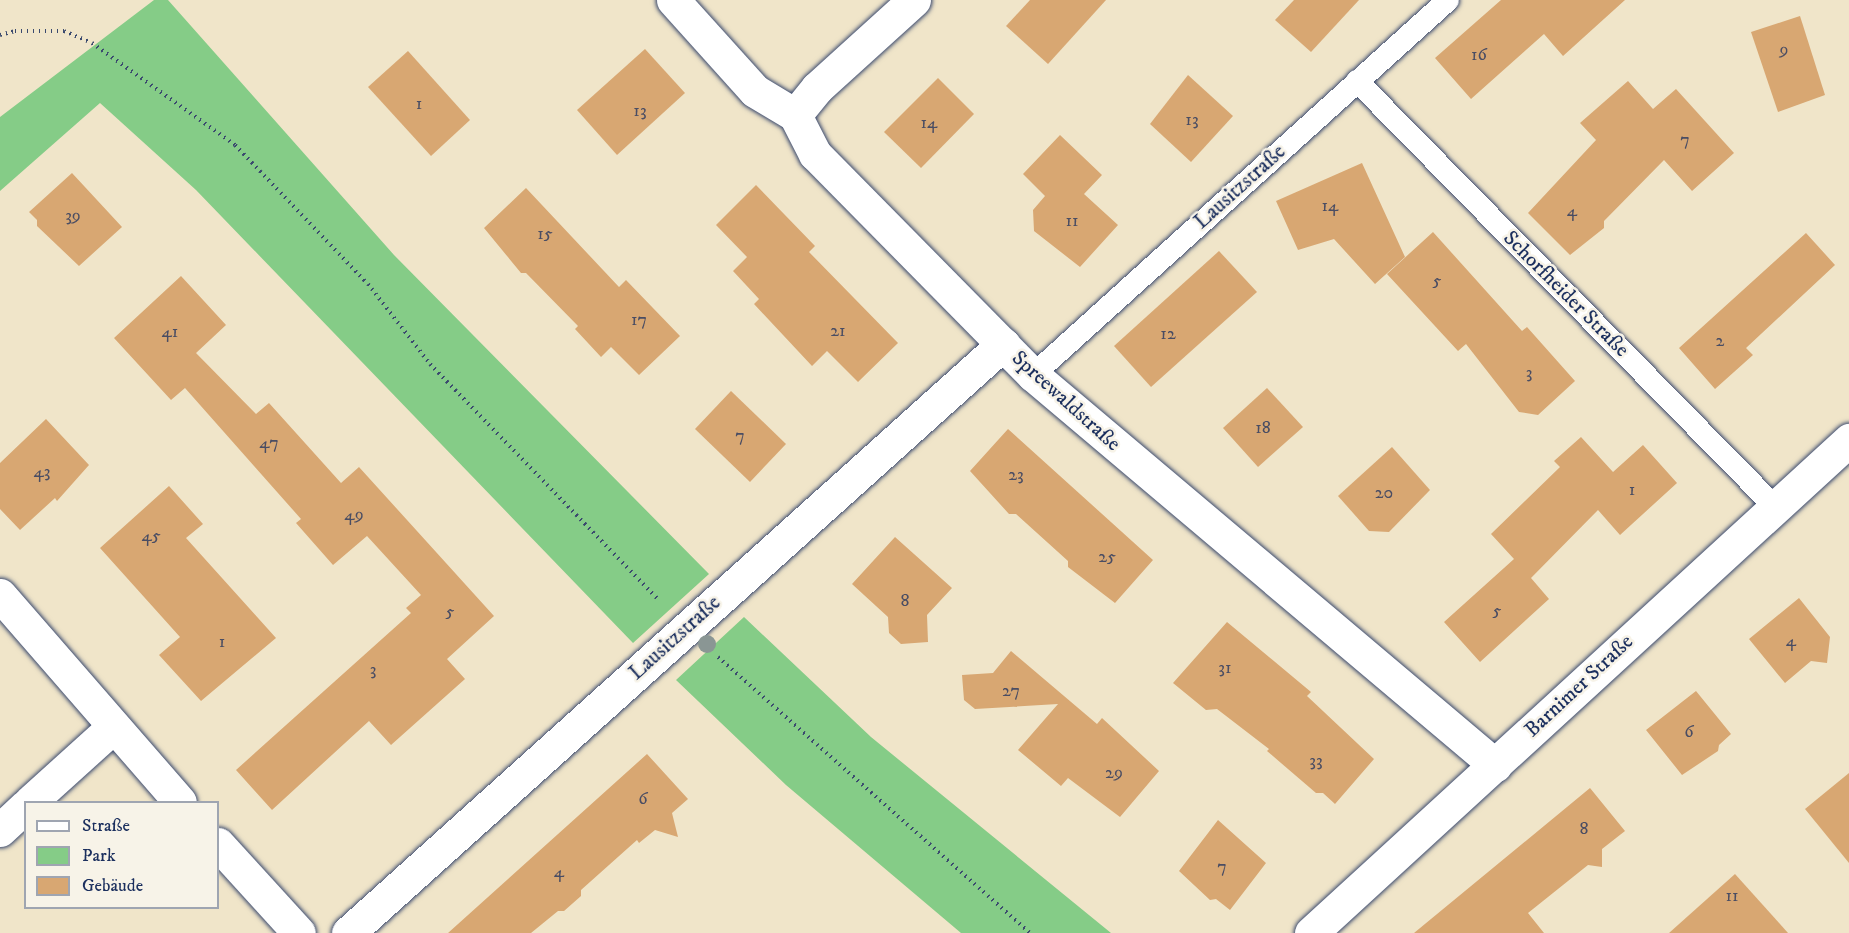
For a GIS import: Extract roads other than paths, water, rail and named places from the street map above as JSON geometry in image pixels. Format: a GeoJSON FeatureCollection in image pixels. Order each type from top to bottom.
{"type":"FeatureCollection","features":[{"type":"Feature","properties":{"kind":"street"},"geometry":{"type":"LineString","coordinates":[[673,0],[755,91],[795,115],[817,88],[914,0]]}},
{"type":"Feature","properties":{"kind":"street","name":"Spreewaldstraße"},"geometry":{"type":"LineString","coordinates":[[795,115],[815,154],[1034,375],[1495,765]]}},
{"type":"Feature","properties":{"kind":"street","name":"Lausitzstraße"},"geometry":{"type":"LineString","coordinates":[[348,933],[1003,344]]}},
{"type":"Feature","properties":{"kind":"street","name":"Barnimer Straße"},"geometry":{"type":"LineString","coordinates":[[1311,933],[1774,506],[1849,440]]}},
{"type":"Feature","properties":{"kind":"street"},"geometry":{"type":"LineString","coordinates":[[0,595],[112,728],[179,801]]}},
{"type":"Feature","properties":{"kind":"street"},"geometry":{"type":"LineString","coordinates":[[31,801],[112,728]]}},
{"type":"Feature","properties":{"kind":"street"},"geometry":{"type":"LineString","coordinates":[[0,830],[24,808]]}},
{"type":"Feature","properties":{"kind":"street"},"geometry":{"type":"LineString","coordinates":[[219,845],[299,933]]}},
{"type":"Feature","properties":{"kind":"lane","name":"Lausitzstraße"},"geometry":{"type":"LineString","coordinates":[[1034,375],[1448,0]]}},
{"type":"Feature","properties":{"kind":"lane","name":"Schorfheider Straße"},"geometry":{"type":"LineString","coordinates":[[1357,81],[1774,506]]}}]}
